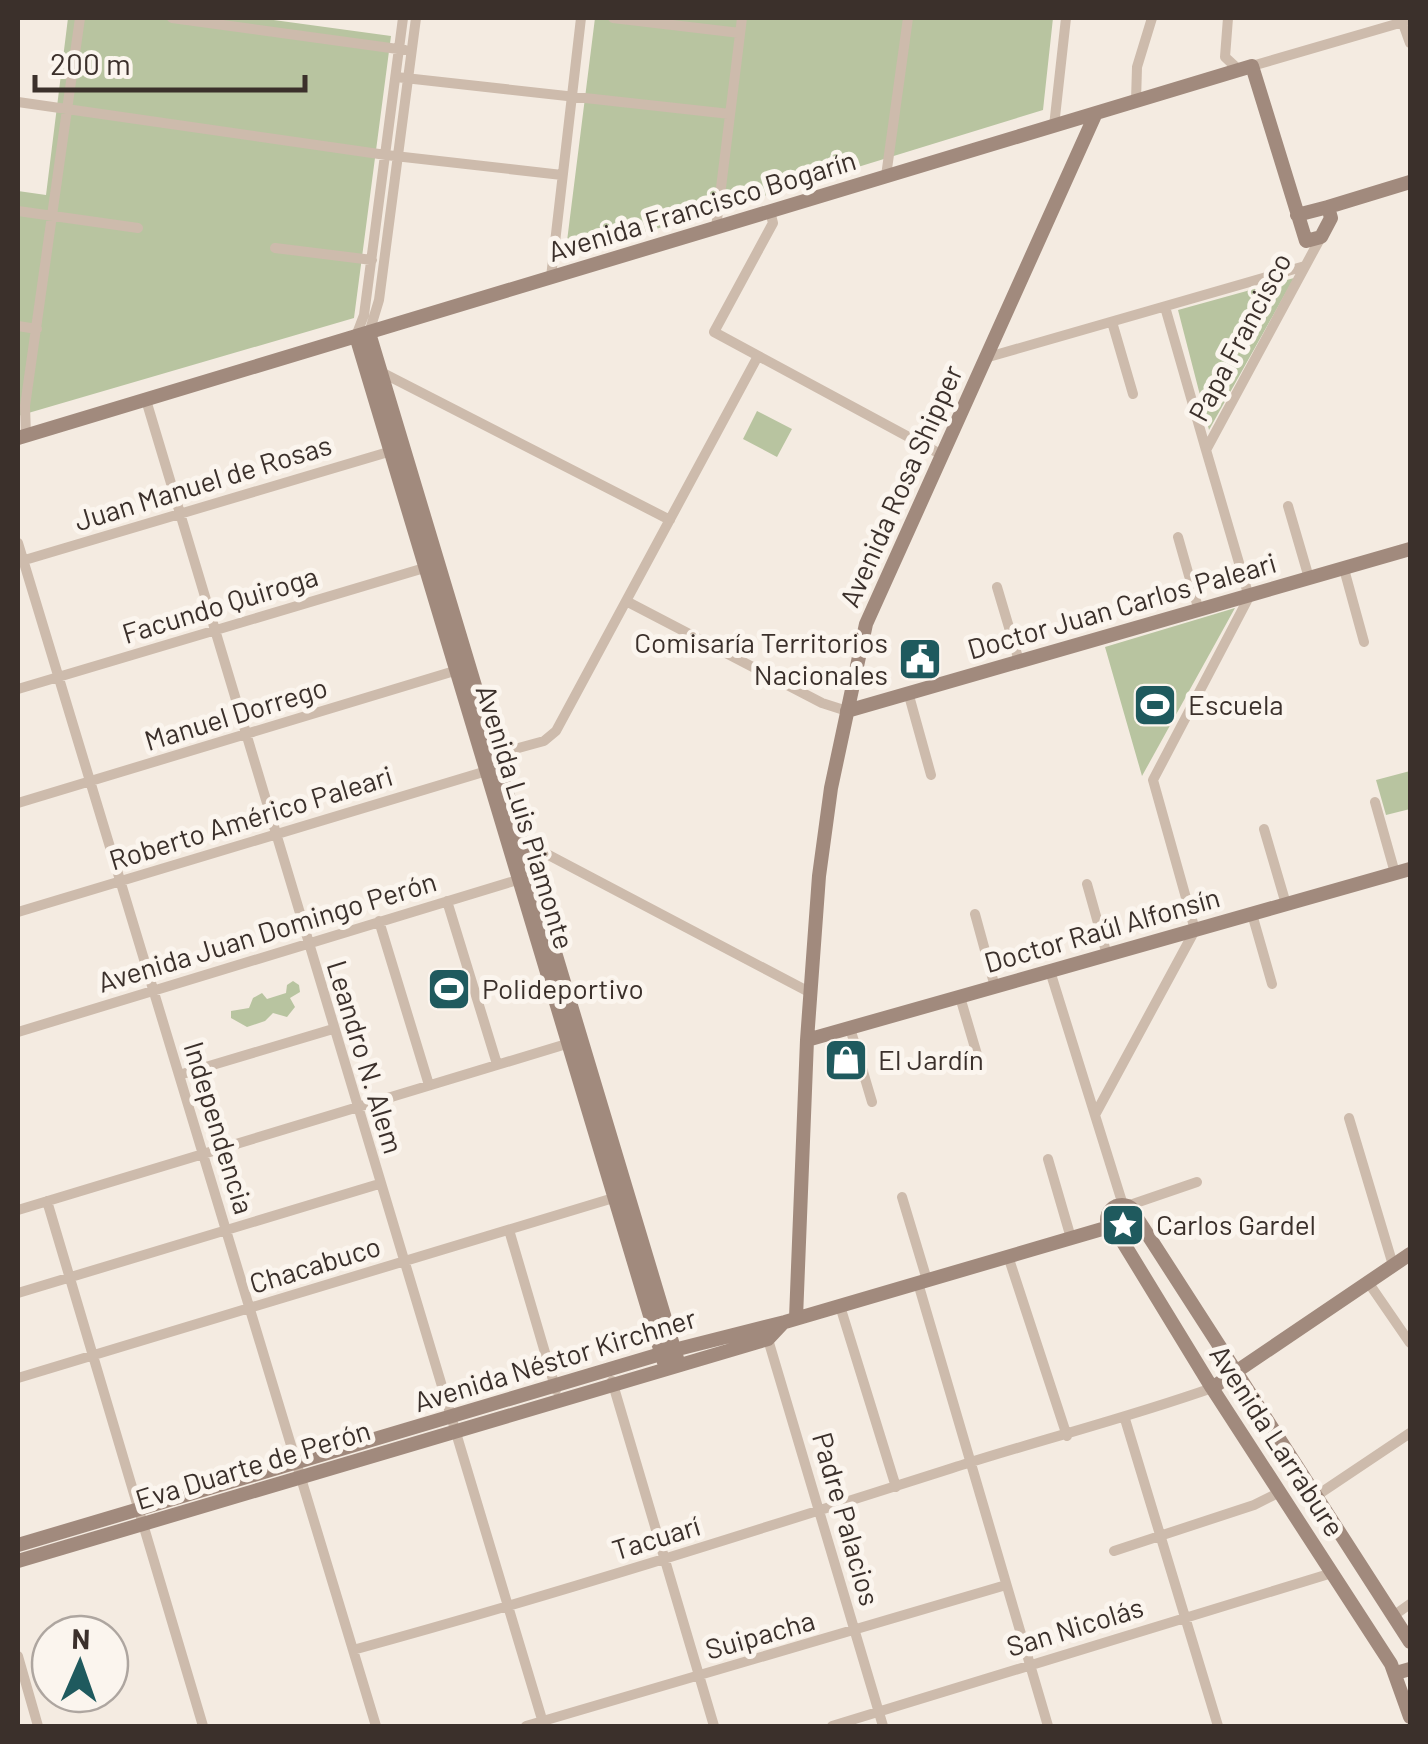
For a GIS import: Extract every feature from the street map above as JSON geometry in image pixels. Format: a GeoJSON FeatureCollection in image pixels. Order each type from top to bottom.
{"type":"FeatureCollection","features":[{"type":"Feature","properties":{"kind":"street"},"geometry":{"type":"LineString","coordinates":[[22,437],[80,18]]}},
{"type":"Feature","properties":{"kind":"street"},"geometry":{"type":"LineString","coordinates":[[172,18],[405,49]]}},
{"type":"Feature","properties":{"kind":"street"},"geometry":{"type":"LineString","coordinates":[[363,334],[379,300],[405,49],[403,18]]}},
{"type":"Feature","properties":{"kind":"street"},"geometry":{"type":"LineString","coordinates":[[405,49],[416,18]]}},
{"type":"Feature","properties":{"kind":"street"},"geometry":{"type":"LineString","coordinates":[[551,278],[581,18]]}},
{"type":"Feature","properties":{"kind":"street"},"geometry":{"type":"LineString","coordinates":[[613,18],[740,33]]}},
{"type":"Feature","properties":{"kind":"street"},"geometry":{"type":"LineString","coordinates":[[716,228],[742,18]]}},
{"type":"Feature","properties":{"kind":"street"},"geometry":{"type":"LineString","coordinates":[[886,176],[908,18]]}},
{"type":"Feature","properties":{"kind":"street"},"geometry":{"type":"LineString","coordinates":[[1054,126],[1066,18]]}},
{"type":"Feature","properties":{"kind":"street"},"geometry":{"type":"LineString","coordinates":[[1136,101],[1137,66],[1152,18]]}},
{"type":"Feature","properties":{"kind":"street"},"geometry":{"type":"LineString","coordinates":[[1228,18],[1225,57],[1245,68],[1307,254]]}},
{"type":"Feature","properties":{"kind":"street"},"geometry":{"type":"LineString","coordinates":[[1245,68],[1405,20],[1410,43]]}},
{"type":"Feature","properties":{"kind":"street","name":"Avenida Francisco Bogarín"},"geometry":{"type":"LineString","coordinates":[[22,437],[1245,68]]}},
{"type":"Feature","properties":{"kind":"street"},"geometry":{"type":"LineString","coordinates":[[402,78],[730,114]]}},
{"type":"Feature","properties":{"kind":"street"},"geometry":{"type":"LineString","coordinates":[[18,102],[392,156],[562,174]]}},
{"type":"Feature","properties":{"kind":"street","name":"Avenida Rosa Shipper"},"geometry":{"type":"LineString","coordinates":[[790,1320],[818,876],[826,812],[868,617],[1096,113]]}},
{"type":"Feature","properties":{"kind":"street"},"geometry":{"type":"LineString","coordinates":[[363,334],[372,260],[392,156]]}},
{"type":"Feature","properties":{"kind":"street"},"geometry":{"type":"LineString","coordinates":[[1297,215],[1410,182]]}},
{"type":"Feature","properties":{"kind":"street"},"geometry":{"type":"LineString","coordinates":[[984,358],[1165,307],[1307,254],[1331,218],[1328,206]]}},
{"type":"Feature","properties":{"kind":"street"},"geometry":{"type":"LineString","coordinates":[[18,210],[138,228]]}},
{"type":"Feature","properties":{"kind":"street"},"geometry":{"type":"LineString","coordinates":[[770,212],[773,224],[714,332],[942,455]]}},
{"type":"Feature","properties":{"kind":"street"},"geometry":{"type":"LineString","coordinates":[[276,248],[372,260]]}},
{"type":"Feature","properties":{"kind":"street","name":"Papa Francisco"},"geometry":{"type":"LineString","coordinates":[[1249,597],[1206,450],[1307,254]]}},
{"type":"Feature","properties":{"kind":"street"},"geometry":{"type":"LineString","coordinates":[[1165,307],[1206,450]]}},
{"type":"Feature","properties":{"kind":"street"},"geometry":{"type":"LineString","coordinates":[[1112,322],[1133,394]]}},
{"type":"Feature","properties":{"kind":"street"},"geometry":{"type":"LineString","coordinates":[[18,326],[37,329]]}},
{"type":"Feature","properties":{"kind":"street","name":"Avenida Luis Piamonte"},"geometry":{"type":"LineString","coordinates":[[363,334],[670,1360]]}},
{"type":"Feature","properties":{"kind":"street","name":"Roberto Américo Paleari"},"geometry":{"type":"LineString","coordinates":[[18,912],[277,834],[490,763],[556,731],[758,356]]}},
{"type":"Feature","properties":{"kind":"street"},"geometry":{"type":"LineString","coordinates":[[371,370],[670,520]]}},
{"type":"Feature","properties":{"kind":"street","name":"Leandro N. Alem"},"geometry":{"type":"LineString","coordinates":[[146,400],[543,1724]]}},
{"type":"Feature","properties":{"kind":"street","name":"Juan Manuel de Rosas"},"geometry":{"type":"LineString","coordinates":[[20,562],[395,450]]}},
{"type":"Feature","properties":{"kind":"street"},"geometry":{"type":"LineString","coordinates":[[1288,506],[1310,578]]}},
{"type":"Feature","properties":{"kind":"street"},"geometry":{"type":"LineString","coordinates":[[1178,538],[1199,611]]}},
{"type":"Feature","properties":{"kind":"street","name":"Independencia"},"geometry":{"type":"LineString","coordinates":[[18,543],[20,562],[121,881],[376,1726]]}},
{"type":"Feature","properties":{"kind":"street","name":"Doctor Juan Carlos Paleari"},"geometry":{"type":"LineString","coordinates":[[848,711],[1410,549]]}},
{"type":"Feature","properties":{"kind":"street","name":"Facundo Quiroga"},"geometry":{"type":"LineString","coordinates":[[18,690],[430,566]]}},
{"type":"Feature","properties":{"kind":"street"},"geometry":{"type":"LineString","coordinates":[[1344,569],[1364,642]]}},
{"type":"Feature","properties":{"kind":"street"},"geometry":{"type":"LineString","coordinates":[[998,587],[1019,661]]}},
{"type":"Feature","properties":{"kind":"street"},"geometry":{"type":"LineString","coordinates":[[1096,1114],[1195,930],[1154,780],[1249,597]]}},
{"type":"Feature","properties":{"kind":"street"},"geometry":{"type":"LineString","coordinates":[[626,601],[822,703],[848,711]]}},
{"type":"Feature","properties":{"kind":"street","name":"Manuel Dorrego"},"geometry":{"type":"LineString","coordinates":[[18,804],[461,669]]}},
{"type":"Feature","properties":{"kind":"street"},"geometry":{"type":"LineString","coordinates":[[908,692],[931,775]]}},
{"type":"Feature","properties":{"kind":"street"},"geometry":{"type":"LineString","coordinates":[[1375,802],[1395,873]]}},
{"type":"Feature","properties":{"kind":"street"},"geometry":{"type":"LineString","coordinates":[[1264,829],[1286,904]]}},
{"type":"Feature","properties":{"kind":"street"},"geometry":{"type":"LineString","coordinates":[[515,850],[541,851],[811,993]]}},
{"type":"Feature","properties":{"kind":"street","name":"Doctor Raúl Alfonsín"},"geometry":{"type":"LineString","coordinates":[[808,1040],[1410,868]]}},
{"type":"Feature","properties":{"kind":"street","name":"Avenida Juan Domingo Perón"},"geometry":{"type":"LineString","coordinates":[[18,1032],[524,878]]}},
{"type":"Feature","properties":{"kind":"street"},"geometry":{"type":"LineString","coordinates":[[1087,884],[1108,955]]}},
{"type":"Feature","properties":{"kind":"street"},"geometry":{"type":"LineString","coordinates":[[447,900],[496,1064]]}},
{"type":"Feature","properties":{"kind":"street"},"geometry":{"type":"LineString","coordinates":[[974,914],[995,987]]}},
{"type":"Feature","properties":{"kind":"street"},"geometry":{"type":"LineString","coordinates":[[1252,914],[1272,984]]}},
{"type":"Feature","properties":{"kind":"street"},"geometry":{"type":"LineString","coordinates":[[378,921],[428,1084]]}},
{"type":"Feature","properties":{"kind":"street"},"geometry":{"type":"LineString","coordinates":[[790,1320],[1071,1238],[1113,1230],[1131,1231],[1129,1209],[1050,971]]}},
{"type":"Feature","properties":{"kind":"street"},"geometry":{"type":"LineString","coordinates":[[960,997],[981,1068]]}},
{"type":"Feature","properties":{"kind":"street"},"geometry":{"type":"LineString","coordinates":[[850,1028],[872,1102]]}},
{"type":"Feature","properties":{"kind":"street"},"geometry":{"type":"LineString","coordinates":[[180,1076],[334,1029]]}},
{"type":"Feature","properties":{"kind":"street"},"geometry":{"type":"LineString","coordinates":[[18,1210],[573,1042]]}},
{"type":"Feature","properties":{"kind":"street"},"geometry":{"type":"LineString","coordinates":[[1349,1118],[1393,1265]]}},
{"type":"Feature","properties":{"kind":"street"},"geometry":{"type":"LineString","coordinates":[[1048,1159],[1071,1238]]}},
{"type":"Feature","properties":{"kind":"street"},"geometry":{"type":"LineString","coordinates":[[1113,1230],[1108,1213],[1114,1206],[1129,1209],[1198,1182]]}},
{"type":"Feature","properties":{"kind":"street"},"geometry":{"type":"LineString","coordinates":[[18,1293],[380,1184]]}},
{"type":"Feature","properties":{"kind":"street","name":"Chacabuco"},"geometry":{"type":"LineString","coordinates":[[18,1378],[620,1196]]}},
{"type":"Feature","properties":{"kind":"street"},"geometry":{"type":"LineString","coordinates":[[902,1197],[970,1463],[1048,1726]]}},
{"type":"Feature","properties":{"kind":"street"},"geometry":{"type":"LineString","coordinates":[[47,1201],[203,1726]]}},
{"type":"Feature","properties":{"kind":"street","name":"Avenida Larrabure"},"geometry":{"type":"LineString","coordinates":[[1129,1209],[1410,1642]]}},
{"type":"Feature","properties":{"kind":"street"},"geometry":{"type":"LineString","coordinates":[[509,1230],[557,1393]]}},
{"type":"Feature","properties":{"kind":"street","name":"Avenida Larrabure"},"geometry":{"type":"LineString","coordinates":[[1113,1230],[1332,1573],[1403,1671],[1410,1718]]}},
{"type":"Feature","properties":{"kind":"street"},"geometry":{"type":"LineString","coordinates":[[1212,1388],[1410,1254]]}},
{"type":"Feature","properties":{"kind":"street"},"geometry":{"type":"LineString","coordinates":[[1008,1256],[1066,1436]]}},
{"type":"Feature","properties":{"kind":"street"},"geometry":{"type":"LineString","coordinates":[[1368,1282],[1410,1343]]}},
{"type":"Feature","properties":{"kind":"street"},"geometry":{"type":"LineString","coordinates":[[840,1306],[896,1486]]}},
{"type":"Feature","properties":{"kind":"street","name":"Eva Duarte de Perón"},"geometry":{"type":"LineString","coordinates":[[18,1561],[140,1517],[766,1332],[790,1320]]}},
{"type":"Feature","properties":{"kind":"street","name":"Padre Palacios"},"geometry":{"type":"LineString","coordinates":[[766,1332],[884,1726]]}},
{"type":"Feature","properties":{"kind":"street"},"geometry":{"type":"LineString","coordinates":[[611,1378],[714,1726]]}},
{"type":"Feature","properties":{"kind":"street","name":"Tacuarí"},"geometry":{"type":"LineString","coordinates":[[353,1650],[508,1608],[970,1463],[1125,1419],[1212,1388]]}},
{"type":"Feature","properties":{"kind":"street"},"geometry":{"type":"LineString","coordinates":[[1125,1419],[1218,1726]]}},
{"type":"Feature","properties":{"kind":"street"},"geometry":{"type":"LineString","coordinates":[[1316,1496],[1410,1433]]}},
{"type":"Feature","properties":{"kind":"street"},"geometry":{"type":"LineString","coordinates":[[1114,1550],[1254,1505],[1280,1492]]}},
{"type":"Feature","properties":{"kind":"street"},"geometry":{"type":"LineString","coordinates":[[18,1545],[140,1517]]}},
{"type":"Feature","properties":{"kind":"street","name":"San Nicolás"},"geometry":{"type":"LineString","coordinates":[[832,1726],[1332,1573]]}},
{"type":"Feature","properties":{"kind":"street","name":"Suipacha"},"geometry":{"type":"LineString","coordinates":[[526,1726],[1006,1585]]}},
{"type":"Feature","properties":{"kind":"street"},"geometry":{"type":"LineString","coordinates":[[1393,1616],[1410,1604]]}},
{"type":"Feature","properties":{"kind":"street"},"geometry":{"type":"LineString","coordinates":[[18,1656],[38,1726]]}},
{"type":"Feature","properties":{"kind":"green space"},"geometry":{"type":"Polygon","coordinates":[[[68,18],[259,18],[391,36],[354,318],[18,416],[18,191],[46,195],[68,18]]]}},
{"type":"Feature","properties":{"kind":"green space"},"geometry":{"type":"Polygon","coordinates":[[[595,18],[1053,18],[1043,110],[565,257],[595,18]]]}},
{"type":"Feature","properties":{"kind":"green space"},"geometry":{"type":"Polygon","coordinates":[[[1294,278],[1209,430],[1178,310],[1294,278]]]}},
{"type":"Feature","properties":{"kind":"green space"},"geometry":{"type":"Polygon","coordinates":[[[757,411],[792,429],[777,457],[743,439],[757,411]]]}},
{"type":"Feature","properties":{"kind":"green space"},"geometry":{"type":"Polygon","coordinates":[[[1235,608],[1142,776],[1105,647],[1235,608]]]}},
{"type":"Feature","properties":{"kind":"green space"},"geometry":{"type":"Polygon","coordinates":[[[1410,771],[1410,809],[1386,815],[1376,780],[1410,771]]]}},
{"type":"Feature","properties":{"kind":"green space"},"geometry":{"type":"Polygon","coordinates":[[[293,981],[300,992],[290,998],[295,1007],[287,1017],[273,1013],[265,1021],[247,1027],[231,1018],[231,1011],[249,1008],[253,998],[262,993],[267,999],[286,993],[287,985],[293,981]]]}},
{"type":"Feature","properties":{"kind":"place","name":"Comisaría Territorios Nacionales"},"geometry":{"type":"Point","coordinates":[920,659]}},
{"type":"Feature","properties":{"kind":"place","name":"Escuela"},"geometry":{"type":"Point","coordinates":[1155,705]}},
{"type":"Feature","properties":{"kind":"place","name":"Polideportivo"},"geometry":{"type":"Point","coordinates":[449,989]}},
{"type":"Feature","properties":{"kind":"place","name":"El Jardín"},"geometry":{"type":"Point","coordinates":[846,1060]}},
{"type":"Feature","properties":{"kind":"place","name":"Carlos Gardel"},"geometry":{"type":"Point","coordinates":[1123,1225]}}]}
